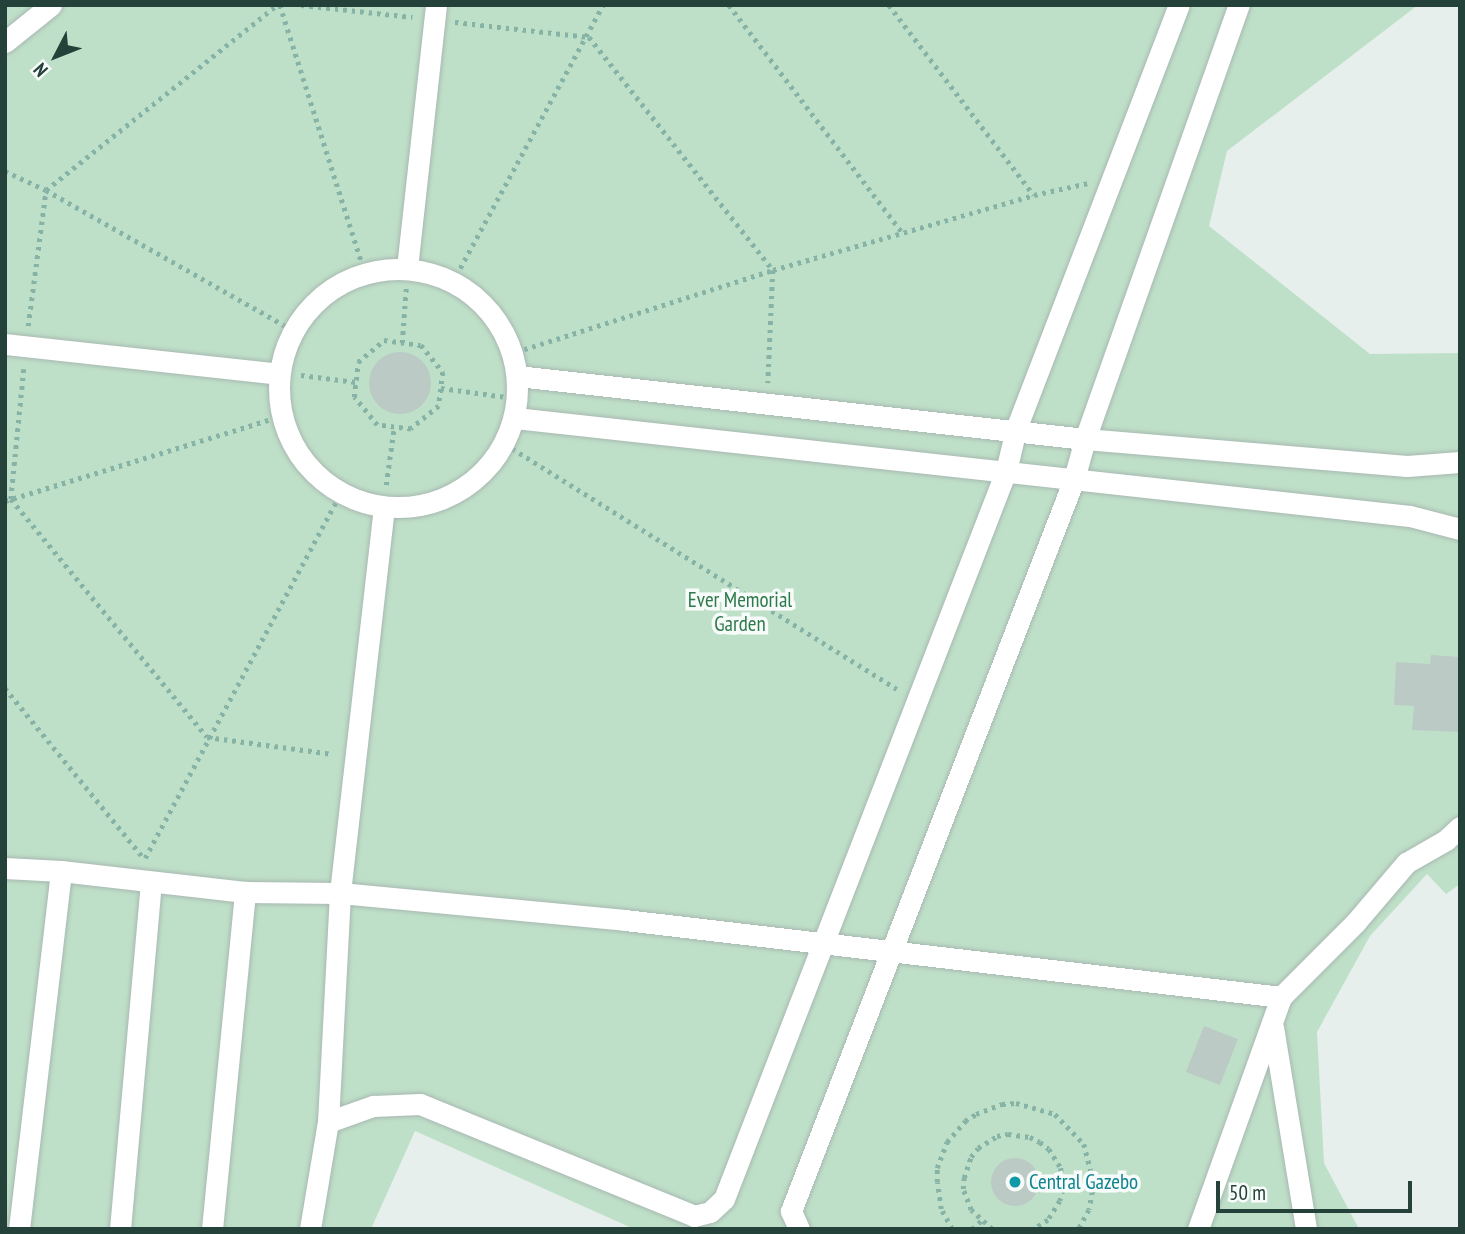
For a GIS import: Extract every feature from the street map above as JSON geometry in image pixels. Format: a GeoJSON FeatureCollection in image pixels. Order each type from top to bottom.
{"type":"FeatureCollection","features":[{"type":"Feature","properties":{"kind":"lane"},"geometry":{"type":"LineString","coordinates":[[5,42],[51,5]]}},
{"type":"Feature","properties":{"kind":"lane"},"geometry":{"type":"LineString","coordinates":[[328,1122],[373,1106],[421,1104],[694,1216],[710,1212],[724,1199],[1006,471],[1016,429],[1179,5]]}},
{"type":"Feature","properties":{"kind":"lane"},"geometry":{"type":"LineString","coordinates":[[799,1229],[791,1211],[870,1002],[894,951],[1074,479],[1085,439],[1239,5]]}},
{"type":"Feature","properties":{"kind":"lane"},"geometry":{"type":"LineString","coordinates":[[407,268],[435,12]]}},
{"type":"Feature","properties":{"kind":"lane"},"geometry":{"type":"LineString","coordinates":[[407,268],[452,283],[475,297],[514,352],[517,376],[516,408],[505,444],[480,477],[445,499],[405,508],[364,503],[326,485],[298,454],[282,416],[279,374],[290,329],[315,302],[364,270],[407,268]]}},
{"type":"Feature","properties":{"kind":"lane"},"geometry":{"type":"LineString","coordinates":[[16,345],[279,374]]}},
{"type":"Feature","properties":{"kind":"lane"},"geometry":{"type":"LineString","coordinates":[[517,376],[1016,429],[1085,439],[1407,466],[1460,462]]}},
{"type":"Feature","properties":{"kind":"lane"},"geometry":{"type":"LineString","coordinates":[[516,408],[1006,471],[1409,516],[1460,529]]}},
{"type":"Feature","properties":{"kind":"lane"},"geometry":{"type":"LineString","coordinates":[[310,1229],[328,1122],[340,893],[383,506]]}},
{"type":"Feature","properties":{"kind":"lane"},"geometry":{"type":"LineString","coordinates":[[1198,1229],[1273,1026],[1281,997],[1355,923],[1406,863],[1446,840],[1460,827]]}},
{"type":"Feature","properties":{"kind":"lane"},"geometry":{"type":"LineString","coordinates":[[5,869],[61,872],[245,892],[340,893],[625,920],[1281,997]]}},
{"type":"Feature","properties":{"kind":"lane"},"geometry":{"type":"LineString","coordinates":[[19,1229],[61,872]]}},
{"type":"Feature","properties":{"kind":"lane"},"geometry":{"type":"LineString","coordinates":[[120,1229],[142,882]]}},
{"type":"Feature","properties":{"kind":"lane"},"geometry":{"type":"LineString","coordinates":[[212,1229],[245,892]]}},
{"type":"Feature","properties":{"kind":"lane"},"geometry":{"type":"LineString","coordinates":[[1273,1026],[1306,1229]]}},
{"type":"Feature","properties":{"kind":"path"},"geometry":{"type":"LineString","coordinates":[[355,757],[207,737],[8,500],[16,345],[46,190],[279,5],[364,270]]}},
{"type":"Feature","properties":{"kind":"path"},"geometry":{"type":"LineString","coordinates":[[301,5],[435,12],[589,37],[773,270],[767,402]]}},
{"type":"Feature","properties":{"kind":"path"},"geometry":{"type":"LineString","coordinates":[[452,283],[589,37],[603,5]]}},
{"type":"Feature","properties":{"kind":"path"},"geometry":{"type":"LineString","coordinates":[[729,5],[903,233]]}},
{"type":"Feature","properties":{"kind":"path"},"geometry":{"type":"LineString","coordinates":[[888,5],[1034,195]]}},
{"type":"Feature","properties":{"kind":"path"},"geometry":{"type":"LineString","coordinates":[[5,171],[46,190],[290,329]]}},
{"type":"Feature","properties":{"kind":"path"},"geometry":{"type":"LineString","coordinates":[[514,352],[773,270],[1034,195],[1113,178]]}},
{"type":"Feature","properties":{"kind":"path"},"geometry":{"type":"LineString","coordinates":[[402,342],[407,268]]}},
{"type":"Feature","properties":{"kind":"path"},"geometry":{"type":"LineString","coordinates":[[384,340],[402,342],[421,345],[443,372],[439,405],[411,429],[377,425],[354,397],[358,362],[384,340]]}},
{"type":"Feature","properties":{"kind":"path"},"geometry":{"type":"LineString","coordinates":[[279,374],[356,382]]}},
{"type":"Feature","properties":{"kind":"path"},"geometry":{"type":"LineString","coordinates":[[440,388],[516,408]]}},
{"type":"Feature","properties":{"kind":"path"},"geometry":{"type":"LineString","coordinates":[[8,500],[282,416]]}},
{"type":"Feature","properties":{"kind":"path"},"geometry":{"type":"LineString","coordinates":[[383,506],[394,427]]}},
{"type":"Feature","properties":{"kind":"path"},"geometry":{"type":"LineString","coordinates":[[505,444],[916,700]]}},
{"type":"Feature","properties":{"kind":"path"},"geometry":{"type":"LineString","coordinates":[[142,882],[144,859],[207,737],[341,492]]}},
{"type":"Feature","properties":{"kind":"path"},"geometry":{"type":"LineString","coordinates":[[5,688],[144,859]]}},
{"type":"Feature","properties":{"kind":"path"},"geometry":{"type":"LineString","coordinates":[[952,1229],[941,1209],[937,1182],[937,1168],[947,1142],[965,1121],[976,1114],[995,1106],[1016,1103],[1055,1114],[1084,1144],[1094,1183],[1090,1210],[1079,1229]]}},
{"type":"Feature","properties":{"kind":"path"},"geometry":{"type":"LineString","coordinates":[[992,1229],[981,1221],[966,1200],[963,1189],[966,1167],[971,1157],[987,1141],[997,1136],[1019,1134],[1030,1137],[1049,1149],[1063,1179],[1063,1190],[1055,1211],[1034,1229]]}},
{"type":"Feature","properties":{"kind":"path"},"geometry":{"type":"LineString","coordinates":[[972,1229],[981,1221]]}},
{"type":"Feature","properties":{"kind":"green space","name":"Ever Memorial Garden"},"geometry":{"type":"Polygon","coordinates":[[[5,5],[1418,5],[1227,151],[1209,226],[1370,354],[1460,353],[1460,884],[1446,894],[1427,874],[1370,936],[1317,1032],[1324,1163],[1359,1229],[634,1229],[415,1131],[371,1229],[5,1229],[5,5]]]}},
{"type":"Feature","properties":{"kind":"building"},"geometry":{"type":"Polygon","coordinates":[[[394,352],[406,352],[422,361],[429,371],[429,395],[422,405],[406,414],[394,414],[383,409],[374,400],[369,389],[369,377],[374,366],[383,357],[394,352]]]}},
{"type":"Feature","properties":{"kind":"building"},"geometry":{"type":"Polygon","coordinates":[[[1431,655],[1460,657],[1460,732],[1412,730],[1414,706],[1394,705],[1396,662],[1430,664],[1431,655]]]}},
{"type":"Feature","properties":{"kind":"building"},"geometry":{"type":"Polygon","coordinates":[[[1204,1026],[1238,1039],[1220,1085],[1186,1072],[1204,1026]]]}},
{"type":"Feature","properties":{"kind":"building","name":"Central Gazebo"},"geometry":{"type":"Polygon","coordinates":[[[1015,1158],[1032,1165],[1039,1182],[1032,1199],[1015,1206],[998,1199],[991,1182],[998,1165],[1015,1158]]]}},
{"type":"Feature","properties":{"kind":"place","name":"Central Gazebo"},"geometry":{"type":"Point","coordinates":[1015,1182]}}]}
